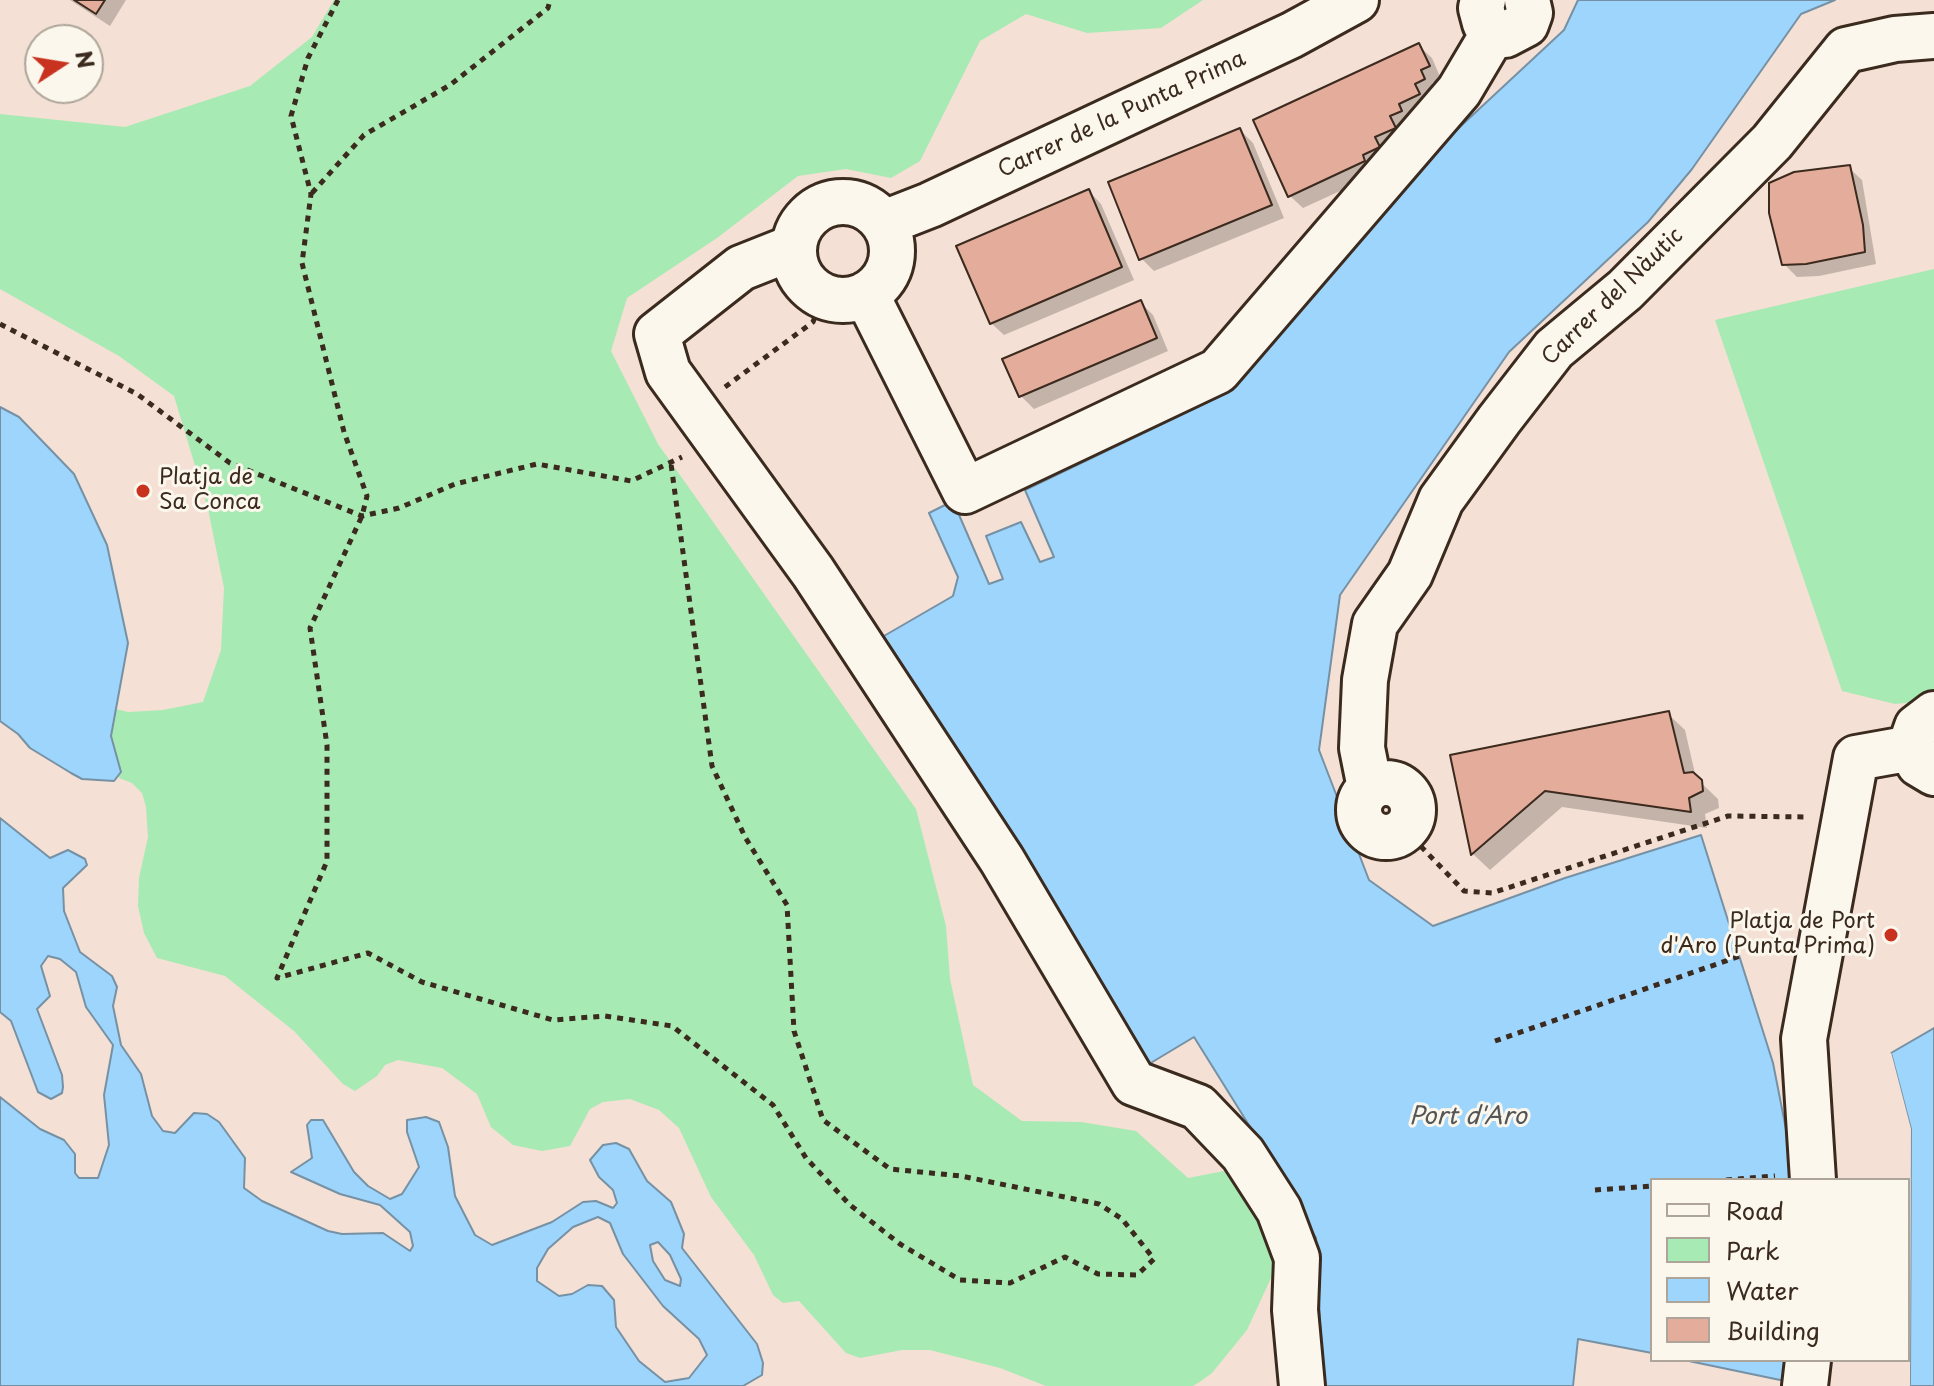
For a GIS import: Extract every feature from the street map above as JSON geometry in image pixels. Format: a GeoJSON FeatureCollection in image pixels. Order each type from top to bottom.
{"type":"FeatureCollection","features":[{"type":"Feature","properties":{"kind":"street","name":"Carrer de la Punta Prima"},"geometry":{"type":"LineString","coordinates":[[884,223],[930,205],[1292,35],[1356,0]]}},
{"type":"Feature","properties":{"kind":"street"},"geometry":{"type":"LineString","coordinates":[[866,294],[965,491],[1218,371],[1459,91],[1488,16],[1505,35],[1520,30],[1530,13],[1527,0]]}},
{"type":"Feature","properties":{"kind":"street","name":"Carrer del Nàutic"},"geometry":{"type":"LineString","coordinates":[[1404,829],[1410,821],[1412,808],[1408,794],[1397,785],[1383,783],[1370,788],[1362,748],[1365,680],[1375,624],[1410,574],[1441,500],[1554,349],[1625,290],[1772,142],[1846,50],[1895,39],[1934,36]]}},
{"type":"Feature","properties":{"kind":"street"},"geometry":{"type":"LineString","coordinates":[[850,202],[863,206],[884,223],[892,244],[891,259],[883,279],[866,294],[845,300],[823,296],[801,276],[794,247],[803,222],[824,205],[850,202]]}},
{"type":"Feature","properties":{"kind":"street"},"geometry":{"type":"LineString","coordinates":[[794,247],[741,268],[657,334],[668,372],[813,572],[994,847],[1134,1083],[1198,1107],[1243,1154],[1279,1210],[1297,1258],[1295,1310],[1302,1386]]}},
{"type":"Feature","properties":{"kind":"street"},"geometry":{"type":"LineString","coordinates":[[1797,1178],[1804,1039],[1856,758],[1927,745]]}},
{"type":"Feature","properties":{"kind":"street"},"geometry":{"type":"LineString","coordinates":[[1805,1386],[1808,1362]]}},
{"type":"Feature","properties":{"kind":"path"},"geometry":{"type":"LineString","coordinates":[[338,0],[308,58],[291,116],[311,194],[302,263],[344,432],[367,496],[362,516],[310,628],[327,745],[327,861],[277,978],[368,953],[422,982],[553,1020],[605,1016],[672,1026],[773,1105],[806,1158],[850,1205],[900,1244],[960,1280],[1010,1283],[1065,1257],[1098,1274],[1137,1275],[1154,1259],[1122,1219],[1099,1204],[961,1176],[890,1169],[823,1120],[794,1031],[787,905],[745,837],[712,766],[671,464]]}},
{"type":"Feature","properties":{"kind":"path"},"geometry":{"type":"LineString","coordinates":[[311,194],[364,135],[450,85],[548,8],[550,0]]}},
{"type":"Feature","properties":{"kind":"path"},"geometry":{"type":"LineString","coordinates":[[0,324],[137,394],[230,463],[362,516],[399,508],[455,484],[537,464],[631,481],[671,464],[704,423],[813,322],[823,296]]}},
{"type":"Feature","properties":{"kind":"path"},"geometry":{"type":"LineString","coordinates":[[1404,829],[1464,891],[1492,893],[1728,816],[1804,817]]}},
{"type":"Feature","properties":{"kind":"path"},"geometry":{"type":"LineString","coordinates":[[1495,1041],[1740,956]]}},
{"type":"Feature","properties":{"kind":"path"},"geometry":{"type":"LineString","coordinates":[[1595,1190],[1650,1186]]}},
{"type":"Feature","properties":{"kind":"green space"},"geometry":{"type":"Polygon","coordinates":[[[334,0],[1203,0],[1161,28],[1087,33],[1026,14],[980,41],[920,161],[891,178],[846,169],[798,176],[717,238],[627,298],[611,351],[658,444],[916,809],[946,926],[950,979],[973,1085],[1022,1121],[1081,1122],[1136,1131],[1188,1178],[1224,1171],[1238,1174],[1273,1247],[1271,1278],[1247,1330],[1212,1373],[1193,1386],[1046,1386],[1000,1368],[930,1350],[902,1350],[860,1358],[846,1353],[799,1301],[783,1303],[773,1295],[754,1255],[711,1197],[679,1128],[659,1110],[630,1099],[603,1102],[590,1109],[570,1146],[542,1151],[513,1145],[491,1127],[477,1094],[442,1068],[398,1060],[385,1065],[377,1076],[355,1091],[343,1084],[294,1031],[225,976],[157,958],[144,933],[138,906],[139,878],[148,837],[146,807],[142,793],[132,783],[119,778],[120,766],[111,736],[116,709],[128,712],[163,710],[203,702],[221,650],[224,588],[208,509],[174,396],[119,356],[0,289],[0,114],[125,127],[250,86],[312,37],[334,0]]]}},
{"type":"Feature","properties":{"kind":"green space"},"geometry":{"type":"Polygon","coordinates":[[[1934,269],[1934,700],[1895,704],[1842,691],[1715,320],[1934,269]]]}},
{"type":"Feature","properties":{"kind":"water","name":"Port d'Aro"},"geometry":{"type":"Polygon","coordinates":[[[1578,0],[1835,0],[1801,14],[1692,169],[1648,222],[1509,352],[1340,595],[1319,750],[1369,880],[1433,926],[1565,878],[1701,835],[1773,1063],[1796,1178],[1650,1178],[1650,1353],[1578,1339],[1573,1386],[1323,1386],[1316,1238],[1267,1154],[1194,1037],[1144,1067],[877,640],[953,596],[958,577],[929,513],[953,501],[989,584],[1003,579],[986,536],[1021,522],[1040,562],[1054,557],[1025,490],[1229,392],[1348,241],[1448,138],[1564,30],[1578,0]]]}},
{"type":"Feature","properties":{"kind":"water"},"geometry":{"type":"Polygon","coordinates":[[[0,407],[19,417],[74,474],[107,545],[128,643],[111,736],[121,772],[114,781],[82,779],[30,748],[0,721],[0,407]]]}},
{"type":"Feature","properties":{"kind":"water"},"geometry":{"type":"Polygon","coordinates":[[[0,818],[50,858],[68,850],[85,859],[87,865],[63,888],[64,911],[80,952],[112,976],[117,987],[113,1006],[121,1045],[141,1074],[152,1116],[163,1131],[175,1133],[194,1113],[207,1114],[219,1122],[245,1158],[244,1188],[262,1201],[328,1231],[342,1234],[383,1233],[410,1251],[413,1246],[410,1232],[380,1205],[340,1194],[291,1172],[312,1158],[307,1125],[311,1120],[323,1120],[354,1172],[368,1186],[390,1199],[402,1194],[419,1167],[407,1132],[407,1120],[426,1117],[439,1122],[448,1147],[455,1196],[475,1235],[492,1245],[552,1222],[583,1202],[596,1201],[613,1208],[617,1203],[613,1190],[599,1177],[590,1160],[603,1145],[616,1143],[629,1149],[647,1181],[671,1202],[684,1234],[682,1248],[757,1344],[763,1363],[762,1375],[743,1386],[0,1386],[0,1097],[40,1129],[64,1140],[75,1154],[75,1173],[79,1178],[98,1178],[109,1145],[104,1095],[113,1045],[86,1007],[76,972],[60,959],[48,956],[41,966],[50,996],[37,1009],[62,1075],[63,1087],[62,1093],[51,1099],[38,1092],[11,1021],[0,1012],[0,818]],[[598,1217],[573,1227],[548,1249],[537,1268],[537,1281],[559,1296],[572,1294],[588,1285],[602,1286],[614,1300],[616,1327],[639,1361],[665,1382],[689,1378],[707,1355],[699,1339],[663,1306],[623,1254],[610,1223],[598,1217]],[[658,1242],[650,1245],[653,1261],[665,1280],[680,1286],[681,1279],[670,1255],[658,1242]]]}},
{"type":"Feature","properties":{"kind":"water"},"geometry":{"type":"Polygon","coordinates":[[[1934,1028],[1934,1386],[1910,1386],[1911,1129],[1891,1053],[1934,1028]]]}},
{"type":"Feature","properties":{"kind":"water"},"geometry":{"type":"Polygon","coordinates":[[[1694,1362],[1787,1362],[1785,1381],[1694,1362]]]}},
{"type":"Feature","properties":{"kind":"pier"},"geometry":{"type":"Polygon","coordinates":[[[1891,1052],[1911,1129],[1910,1386],[1906,1386],[1906,1362],[1910,1362],[1907,1129],[1888,1057],[1891,1052]]]}},
{"type":"Feature","properties":{"kind":"building"},"geometry":{"type":"Polygon","coordinates":[[[74,0],[105,0],[96,14],[74,0]]]}},
{"type":"Feature","properties":{"kind":"building"},"geometry":{"type":"Polygon","coordinates":[[[1419,43],[1430,66],[1421,70],[1425,79],[1415,84],[1420,94],[1399,104],[1402,111],[1390,116],[1396,128],[1375,137],[1380,147],[1363,155],[1365,161],[1288,197],[1253,120],[1419,43]]]}},
{"type":"Feature","properties":{"kind":"building"},"geometry":{"type":"Polygon","coordinates":[[[1240,128],[1272,205],[1139,260],[1108,182],[1240,128]]]}},
{"type":"Feature","properties":{"kind":"building"},"geometry":{"type":"Polygon","coordinates":[[[1850,165],[1863,225],[1865,252],[1806,264],[1782,265],[1769,213],[1769,183],[1794,172],[1850,165]]]}},
{"type":"Feature","properties":{"kind":"building"},"geometry":{"type":"Polygon","coordinates":[[[1089,189],[1122,267],[990,324],[956,246],[1089,189]]]}},
{"type":"Feature","properties":{"kind":"building"},"geometry":{"type":"Polygon","coordinates":[[[1141,300],[1157,338],[1019,397],[1002,359],[1141,300]]]}},
{"type":"Feature","properties":{"kind":"building"},"geometry":{"type":"Polygon","coordinates":[[[1669,711],[1684,773],[1693,772],[1702,780],[1703,791],[1689,798],[1691,812],[1545,791],[1471,855],[1450,755],[1669,711]]]}},
{"type":"Feature","properties":{"kind":"place","name":"Platja de Sa Conca"},"geometry":{"type":"Point","coordinates":[143,491]}},
{"type":"Feature","properties":{"kind":"place","name":"Platja de Port d'Aro (Punta Prima)"},"geometry":{"type":"Point","coordinates":[1891,935]}}]}
